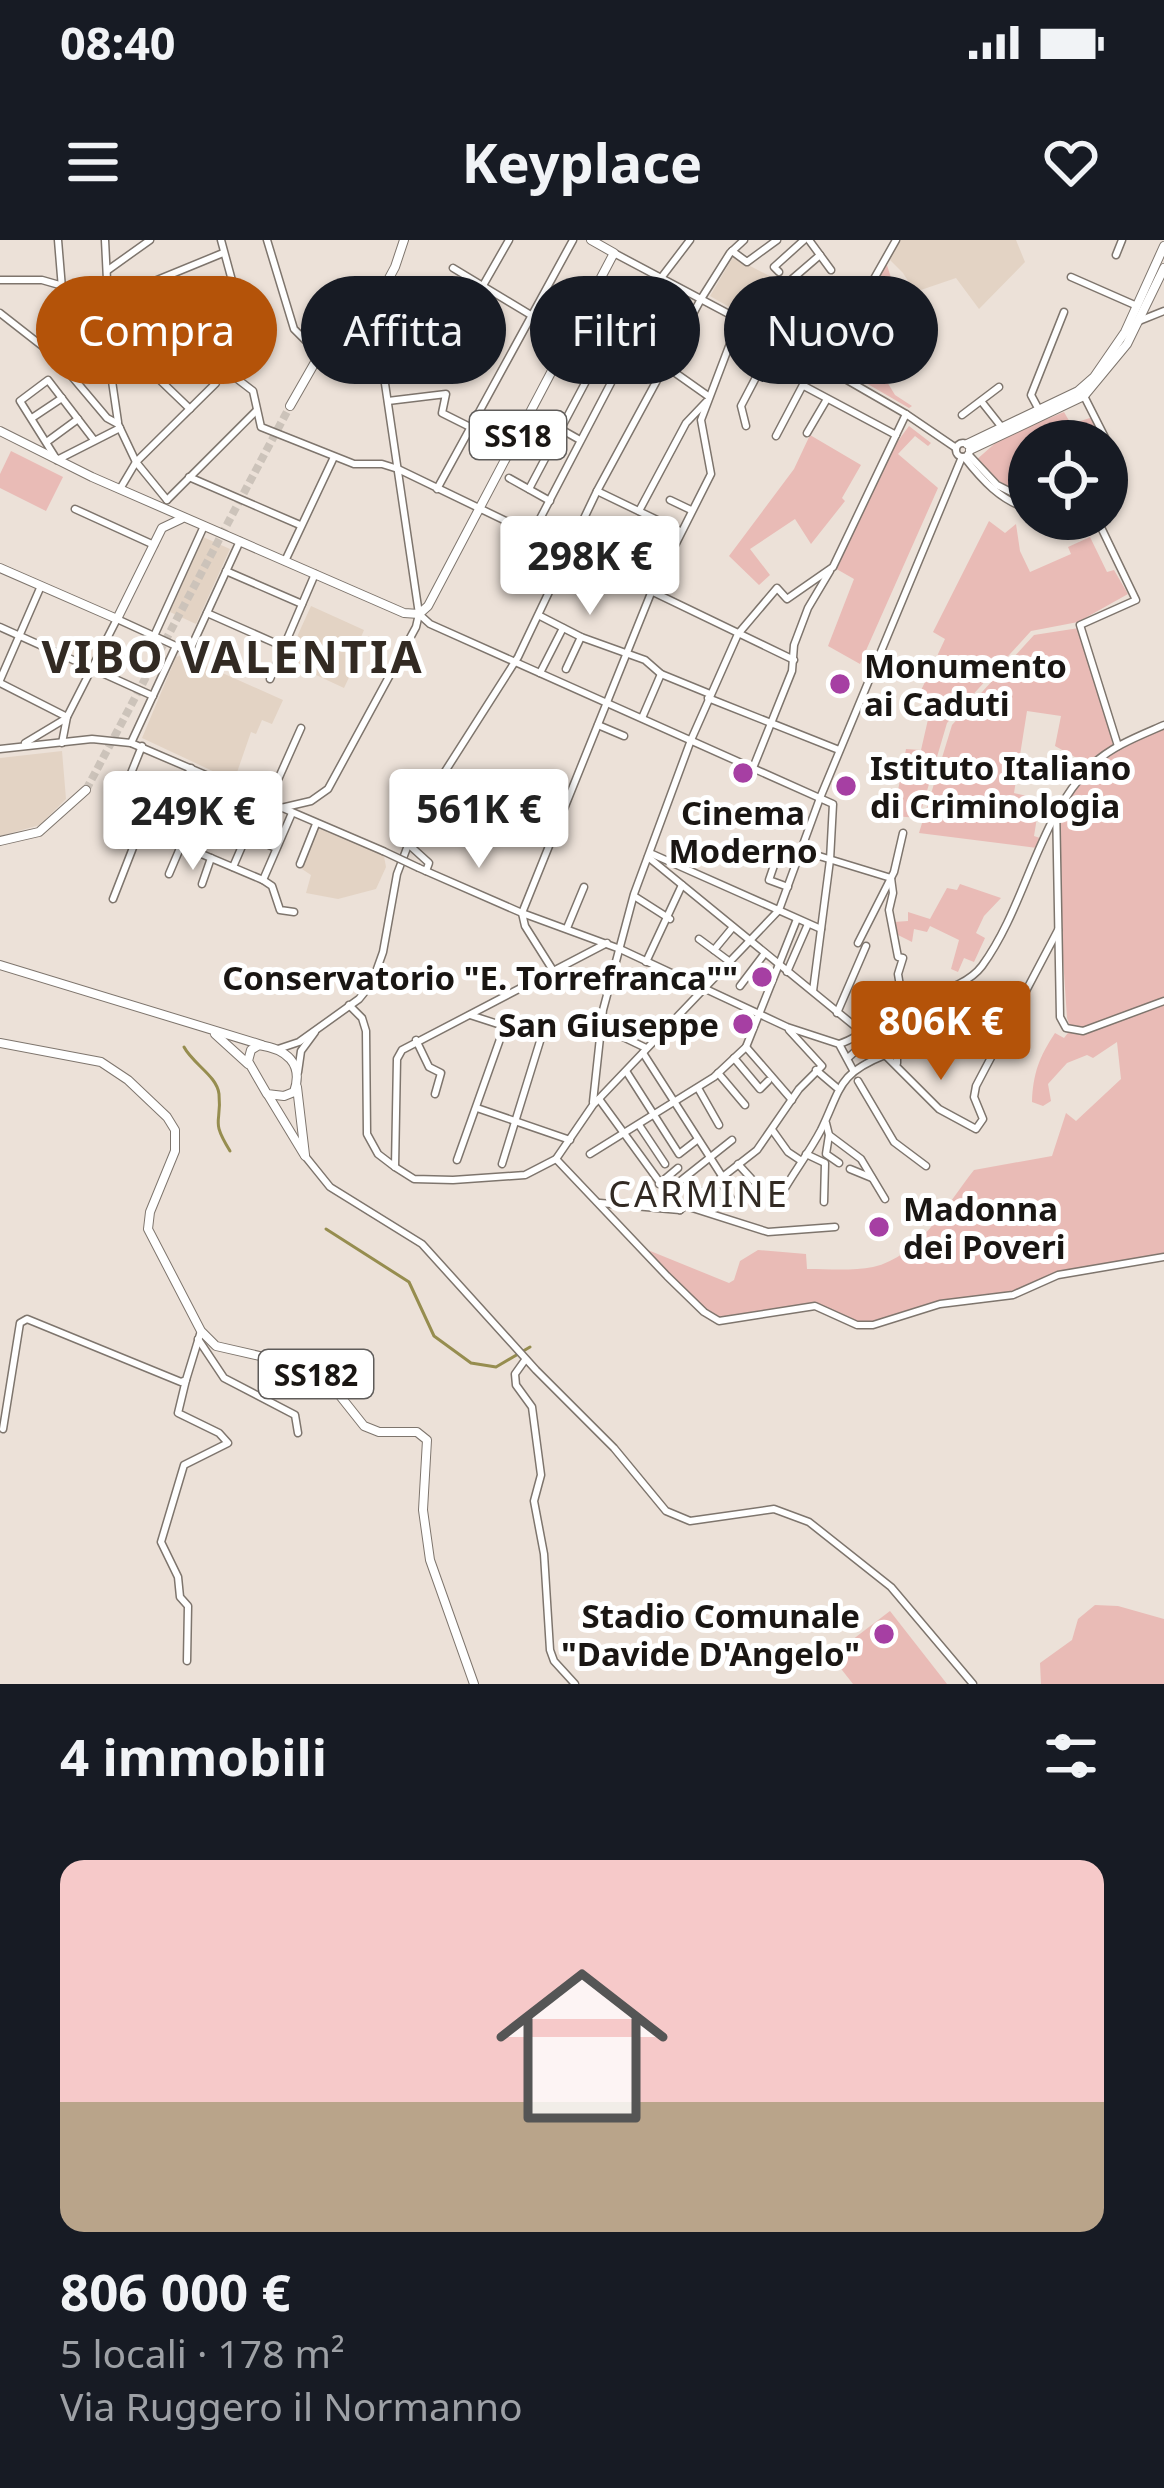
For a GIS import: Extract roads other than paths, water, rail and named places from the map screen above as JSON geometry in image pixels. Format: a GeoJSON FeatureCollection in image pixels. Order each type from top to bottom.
{"type":"FeatureCollection","features":[{"type":"Feature","properties":{"kind":"main road"},"geometry":{"type":"LineString","coordinates":[[388,276],[404,240]]}},
{"type":"Feature","properties":{"kind":"main road"},"geometry":{"type":"LineString","coordinates":[[591,240],[614,253]]}},
{"type":"Feature","properties":{"kind":"main road"},"geometry":{"type":"LineString","coordinates":[[966,452],[1000,425],[1078,392],[1094,377],[1112,354],[1164,246]]}},
{"type":"Feature","properties":{"kind":"main road","name":"SS18"},"geometry":{"type":"LineString","coordinates":[[602,276],[614,253]]}},
{"type":"Feature","properties":{"kind":"main road"},"geometry":{"type":"LineString","coordinates":[[966,452],[1084,396],[1110,368],[1164,268]]}},
{"type":"Feature","properties":{"kind":"main road"},"geometry":{"type":"LineString","coordinates":[[290,406],[303,384]]}},
{"type":"Feature","properties":{"kind":"main road","name":"SS18"},"geometry":{"type":"LineString","coordinates":[[419,614],[428,606],[545,384]]}},
{"type":"Feature","properties":{"kind":"main road"},"geometry":{"type":"LineString","coordinates":[[1,430],[154,504],[167,505],[204,526],[404,613],[419,614]]}},
{"type":"Feature","properties":{"kind":"main road"},"geometry":{"type":"LineString","coordinates":[[0,568],[117,619],[163,525],[189,519]]}},
{"type":"Feature","properties":{"kind":"main road"},"geometry":{"type":"LineString","coordinates":[[0,842],[39,832],[86,790]]}},
{"type":"Feature","properties":{"kind":"main road"},"geometry":{"type":"LineString","coordinates":[[0,965],[278,1049],[298,1072],[305,1156]]}},
{"type":"Feature","properties":{"kind":"main road"},"geometry":{"type":"LineString","coordinates":[[204,1027],[224,1039],[250,1067],[305,1156]]}},
{"type":"Feature","properties":{"kind":"main road"},"geometry":{"type":"LineString","coordinates":[[0,1042],[101,1062],[167,1117],[176,1138],[170,1169],[150,1212],[150,1237],[183,1292],[198,1335]]}},
{"type":"Feature","properties":{"kind":"main road"},"geometry":{"type":"LineString","coordinates":[[250,1067],[251,1049],[262,1045]]}},
{"type":"Feature","properties":{"kind":"main road"},"geometry":{"type":"LineString","coordinates":[[267,1094],[289,1095],[297,1087]]}},
{"type":"Feature","properties":{"kind":"main road","name":"SS182"},"geometry":{"type":"LineString","coordinates":[[198,1335],[216,1346],[288,1360],[314,1372],[374,1431],[413,1431],[426,1437],[430,1446],[423,1510],[430,1560],[474,1684]]}},
{"type":"Feature","properties":{"kind":"street"},"geometry":{"type":"LineString","coordinates":[[57,240],[61,276]]}},
{"type":"Feature","properties":{"kind":"street"},"geometry":{"type":"LineString","coordinates":[[105,240],[108,276]]}},
{"type":"Feature","properties":{"kind":"street"},"geometry":{"type":"LineString","coordinates":[[108,270],[150,240]]}},
{"type":"Feature","properties":{"kind":"street"},"geometry":{"type":"LineString","coordinates":[[220,240],[230,276]]}},
{"type":"Feature","properties":{"kind":"street"},"geometry":{"type":"LineString","coordinates":[[267,240],[294,329],[301,336]]}},
{"type":"Feature","properties":{"kind":"street"},"geometry":{"type":"LineString","coordinates":[[488,276],[508,240]]}},
{"type":"Feature","properties":{"kind":"street"},"geometry":{"type":"LineString","coordinates":[[553,276],[573,240]]}},
{"type":"Feature","properties":{"kind":"street"},"geometry":{"type":"LineString","coordinates":[[663,276],[690,240]]}},
{"type":"Feature","properties":{"kind":"street"},"geometry":{"type":"LineString","coordinates":[[724,312],[701,299],[744,240]]}},
{"type":"Feature","properties":{"kind":"street"},"geometry":{"type":"LineString","coordinates":[[732,251],[752,261],[777,240]]}},
{"type":"Feature","properties":{"kind":"street"},"geometry":{"type":"LineString","coordinates":[[778,272],[774,267],[807,240],[831,270]]}},
{"type":"Feature","properties":{"kind":"street"},"geometry":{"type":"LineString","coordinates":[[876,276],[896,240]]}},
{"type":"Feature","properties":{"kind":"street"},"geometry":{"type":"LineString","coordinates":[[1116,254],[1123,240]]}},
{"type":"Feature","properties":{"kind":"street"},"geometry":{"type":"LineString","coordinates":[[168,276],[223,253]]}},
{"type":"Feature","properties":{"kind":"street"},"geometry":{"type":"LineString","coordinates":[[614,253],[657,276]]}},
{"type":"Feature","properties":{"kind":"street"},"geometry":{"type":"LineString","coordinates":[[796,276],[820,255]]}},
{"type":"Feature","properties":{"kind":"street"},"geometry":{"type":"LineString","coordinates":[[453,268],[466,276]]}},
{"type":"Feature","properties":{"kind":"street"},"geometry":{"type":"LineString","coordinates":[[1071,277],[1137,306]]}},
{"type":"Feature","properties":{"kind":"street"},"geometry":{"type":"LineString","coordinates":[[0,280],[36,280]]}},
{"type":"Feature","properties":{"kind":"street"},"geometry":{"type":"LineString","coordinates":[[1038,408],[1030,395],[1064,311]]}},
{"type":"Feature","properties":{"kind":"street"},"geometry":{"type":"LineString","coordinates":[[1139,321],[1164,311]]}},
{"type":"Feature","properties":{"kind":"street"},"geometry":{"type":"LineString","coordinates":[[0,313],[36,341]]}},
{"type":"Feature","properties":{"kind":"street"},"geometry":{"type":"LineString","coordinates":[[436,489],[530,317]]}},
{"type":"Feature","properties":{"kind":"street"},"geometry":{"type":"LineString","coordinates":[[554,972],[522,913],[651,593],[711,473],[701,432],[724,358]]}},
{"type":"Feature","properties":{"kind":"street"},"geometry":{"type":"LineString","coordinates":[[94,440],[48,380],[20,401],[58,460],[94,440],[119,426]]}},
{"type":"Feature","properties":{"kind":"street"},"geometry":{"type":"LineString","coordinates":[[78,384],[119,426]]}},
{"type":"Feature","properties":{"kind":"street"},"geometry":{"type":"LineString","coordinates":[[112,384],[119,426],[136,462],[167,505]]}},
{"type":"Feature","properties":{"kind":"street"},"geometry":{"type":"LineString","coordinates":[[164,384],[190,409]]}},
{"type":"Feature","properties":{"kind":"street"},"geometry":{"type":"LineString","coordinates":[[120,489],[136,462],[215,384]]}},
{"type":"Feature","properties":{"kind":"street"},"geometry":{"type":"LineString","coordinates":[[244,384],[253,391],[261,427],[334,458],[398,469],[794,659]]}},
{"type":"Feature","properties":{"kind":"street"},"geometry":{"type":"LineString","coordinates":[[280,808],[311,801],[328,789],[416,627],[419,614],[385,384]]}},
{"type":"Feature","properties":{"kind":"street"},"geometry":{"type":"LineString","coordinates":[[529,489],[585,384]]}},
{"type":"Feature","properties":{"kind":"street"},"geometry":{"type":"LineString","coordinates":[[531,536],[610,384]]}},
{"type":"Feature","properties":{"kind":"street"},"geometry":{"type":"LineString","coordinates":[[278,1049],[299,1042],[349,1005],[365,992],[376,973],[397,874],[423,806],[515,662],[597,490],[657,384]]}},
{"type":"Feature","properties":{"kind":"street"},"geometry":{"type":"LineString","coordinates":[[689,384],[708,399]]}},
{"type":"Feature","properties":{"kind":"street"},"geometry":{"type":"LineString","coordinates":[[746,426],[741,406],[752,384]]}},
{"type":"Feature","properties":{"kind":"street"},"geometry":{"type":"LineString","coordinates":[[854,384],[956,448],[960,443],[982,480],[1008,500]]}},
{"type":"Feature","properties":{"kind":"street"},"geometry":{"type":"LineString","coordinates":[[776,436],[803,386],[896,435]]}},
{"type":"Feature","properties":{"kind":"street"},"geometry":{"type":"LineString","coordinates":[[962,415],[999,388]]}},
{"type":"Feature","properties":{"kind":"street"},"geometry":{"type":"LineString","coordinates":[[388,401],[446,394],[442,412],[470,427]]}},
{"type":"Feature","properties":{"kind":"street"},"geometry":{"type":"LineString","coordinates":[[1084,396],[1096,420]]}},
{"type":"Feature","properties":{"kind":"street"},"geometry":{"type":"LineString","coordinates":[[32,418],[62,398]]}},
{"type":"Feature","properties":{"kind":"street"},"geometry":{"type":"LineString","coordinates":[[638,511],[686,423],[708,399]]}},
{"type":"Feature","properties":{"kind":"street"},"geometry":{"type":"LineString","coordinates":[[807,433],[826,399]]}},
{"type":"Feature","properties":{"kind":"street"},"geometry":{"type":"LineString","coordinates":[[981,400],[1000,425]]}},
{"type":"Feature","properties":{"kind":"street"},"geometry":{"type":"LineString","coordinates":[[163,525],[167,505],[189,477],[256,411]]}},
{"type":"Feature","properties":{"kind":"street"},"geometry":{"type":"LineString","coordinates":[[753,768],[808,608],[833,567],[906,414]]}},
{"type":"Feature","properties":{"kind":"street"},"geometry":{"type":"LineString","coordinates":[[48,440],[78,418]]}},
{"type":"Feature","properties":{"kind":"street"},"geometry":{"type":"LineString","coordinates":[[541,418],[581,440]]}},
{"type":"Feature","properties":{"kind":"street"},"geometry":{"type":"LineString","coordinates":[[349,1005],[362,1018],[366,1031],[367,1134],[378,1154],[394,1167],[414,1179],[453,1180],[525,1174],[556,1160],[596,1102],[779,910],[839,750],[966,452]]}},
{"type":"Feature","properties":{"kind":"street"},"geometry":{"type":"LineString","coordinates":[[285,561],[334,458]]}},
{"type":"Feature","properties":{"kind":"street"},"geometry":{"type":"LineString","coordinates":[[189,477],[300,525]]}},
{"type":"Feature","properties":{"kind":"street"},"geometry":{"type":"LineString","coordinates":[[509,478],[550,501]]}},
{"type":"Feature","properties":{"kind":"street"},"geometry":{"type":"LineString","coordinates":[[597,490],[680,531]]}},
{"type":"Feature","properties":{"kind":"street"},"geometry":{"type":"LineString","coordinates":[[670,500],[691,510]]}},
{"type":"Feature","properties":{"kind":"street"},"geometry":{"type":"LineString","coordinates":[[154,504],[163,525]]}},
{"type":"Feature","properties":{"kind":"street"},"geometry":{"type":"LineString","coordinates":[[75,509],[154,545]]}},
{"type":"Feature","properties":{"kind":"street"},"geometry":{"type":"LineString","coordinates":[[154,636],[204,526]]}},
{"type":"Feature","properties":{"kind":"street"},"geometry":{"type":"LineString","coordinates":[[1107,540],[1136,600],[1080,625],[1118,746]]}},
{"type":"Feature","properties":{"kind":"street"},"geometry":{"type":"LineString","coordinates":[[62,743],[68,717],[117,619],[190,652],[240,541]]}},
{"type":"Feature","properties":{"kind":"street"},"geometry":{"type":"LineString","coordinates":[[683,1208],[596,1102],[601,1026],[634,896],[691,740],[737,634],[777,588],[787,598],[833,567]]}},
{"type":"Feature","properties":{"kind":"street"},"geometry":{"type":"LineString","coordinates":[[226,572],[302,604]]}},
{"type":"Feature","properties":{"kind":"street"},"geometry":{"type":"LineString","coordinates":[[270,680],[315,574]]}},
{"type":"Feature","properties":{"kind":"street"},"geometry":{"type":"LineString","coordinates":[[41,586],[0,682],[68,717]]}},
{"type":"Feature","properties":{"kind":"street"},"geometry":{"type":"LineString","coordinates":[[207,613],[284,647]]}},
{"type":"Feature","properties":{"kind":"street"},"geometry":{"type":"LineString","coordinates":[[419,614],[430,624],[833,804],[813,993]]}},
{"type":"Feature","properties":{"kind":"street"},"geometry":{"type":"LineString","coordinates":[[539,615],[581,637],[645,660],[661,674],[709,696],[839,750]]}},
{"type":"Feature","properties":{"kind":"street"},"geometry":{"type":"LineString","coordinates":[[0,627],[153,696]]}},
{"type":"Feature","properties":{"kind":"street"},"geometry":{"type":"LineString","coordinates":[[540,673],[563,628]]}},
{"type":"Feature","properties":{"kind":"street"},"geometry":{"type":"LineString","coordinates":[[566,669],[581,637]]}},
{"type":"Feature","properties":{"kind":"street"},"geometry":{"type":"LineString","coordinates":[[131,743],[176,646]]}},
{"type":"Feature","properties":{"kind":"street"},"geometry":{"type":"LineString","coordinates":[[642,718],[661,674]]}},
{"type":"Feature","properties":{"kind":"street"},"geometry":{"type":"LineString","coordinates":[[5,748],[37,738],[68,717]]}},
{"type":"Feature","properties":{"kind":"street"},"geometry":{"type":"LineString","coordinates":[[598,725],[624,736]]}},
{"type":"Feature","properties":{"kind":"street"},"geometry":{"type":"LineString","coordinates":[[848,1059],[865,1036],[903,1004],[969,979],[1022,896],[1054,822],[1092,766],[1118,746],[1164,725]]}},
{"type":"Feature","properties":{"kind":"street"},"geometry":{"type":"LineString","coordinates":[[233,867],[301,728]]}},
{"type":"Feature","properties":{"kind":"street"},"geometry":{"type":"LineString","coordinates":[[5,748],[106,740],[142,746],[522,913],[608,943],[787,1027],[838,1044],[865,1036]]}},
{"type":"Feature","properties":{"kind":"street"},"geometry":{"type":"LineString","coordinates":[[112,899],[150,804],[123,793],[142,746]]}},
{"type":"Feature","properties":{"kind":"street"},"geometry":{"type":"LineString","coordinates":[[191,768],[175,805],[276,848]]}},
{"type":"Feature","properties":{"kind":"street"},"geometry":{"type":"LineString","coordinates":[[1056,803],[1060,1016],[1066,1028],[1083,1031],[1164,1001]]}},
{"type":"Feature","properties":{"kind":"street"},"geometry":{"type":"LineString","coordinates":[[169,874],[195,813]]}},
{"type":"Feature","properties":{"kind":"street"},"geometry":{"type":"LineString","coordinates":[[263,880],[292,813]]}},
{"type":"Feature","properties":{"kind":"street"},"geometry":{"type":"LineString","coordinates":[[300,864],[316,824]]}},
{"type":"Feature","properties":{"kind":"street"},"geometry":{"type":"LineString","coordinates":[[140,828],[263,880],[272,886],[280,910],[294,912]]}},
{"type":"Feature","properties":{"kind":"street"},"geometry":{"type":"LineString","coordinates":[[837,1012],[891,878],[903,833]]}},
{"type":"Feature","properties":{"kind":"street"},"geometry":{"type":"LineString","coordinates":[[407,843],[428,863],[423,869]]}},
{"type":"Feature","properties":{"kind":"street"},"geometry":{"type":"LineString","coordinates":[[788,887],[769,880],[781,845],[800,852]]}},
{"type":"Feature","properties":{"kind":"street"},"geometry":{"type":"LineString","coordinates":[[649,855],[865,1036],[922,1095],[976,1129],[982,1125],[982,1111],[974,1097],[976,1086],[986,1063],[998,1052],[1058,930]]}},
{"type":"Feature","properties":{"kind":"street"},"geometry":{"type":"LineString","coordinates":[[649,855],[821,929]]}},
{"type":"Feature","properties":{"kind":"street"},"geometry":{"type":"LineString","coordinates":[[819,856],[891,878]]}},
{"type":"Feature","properties":{"kind":"street"},"geometry":{"type":"LineString","coordinates":[[202,884],[211,858]]}},
{"type":"Feature","properties":{"kind":"street"},"geometry":{"type":"LineString","coordinates":[[891,878],[890,910],[903,1004]]}},
{"type":"Feature","properties":{"kind":"street"},"geometry":{"type":"LineString","coordinates":[[646,962],[682,885]]}},
{"type":"Feature","properties":{"kind":"street"},"geometry":{"type":"LineString","coordinates":[[567,928],[584,886]]}},
{"type":"Feature","properties":{"kind":"street"},"geometry":{"type":"LineString","coordinates":[[634,896],[668,917]]}},
{"type":"Feature","properties":{"kind":"street"},"geometry":{"type":"LineString","coordinates":[[590,1154],[698,1088],[746,1047],[797,919]]}},
{"type":"Feature","properties":{"kind":"street"},"geometry":{"type":"LineString","coordinates":[[787,972],[808,924]]}},
{"type":"Feature","properties":{"kind":"street"},"geometry":{"type":"LineString","coordinates":[[714,950],[733,928]]}},
{"type":"Feature","properties":{"kind":"street"},"geometry":{"type":"LineString","coordinates":[[699,939],[730,962]]}},
{"type":"Feature","properties":{"kind":"street"},"geometry":{"type":"LineString","coordinates":[[394,1167],[397,1059],[402,1049],[608,943]]}},
{"type":"Feature","properties":{"kind":"street"},"geometry":{"type":"LineString","coordinates":[[798,950],[818,955]]}},
{"type":"Feature","properties":{"kind":"street"},"geometry":{"type":"LineString","coordinates":[[740,986],[765,953]]}},
{"type":"Feature","properties":{"kind":"street"},"geometry":{"type":"LineString","coordinates":[[469,1015],[541,1038],[502,1164]]}},
{"type":"Feature","properties":{"kind":"street"},"geometry":{"type":"LineString","coordinates":[[298,1072],[301,1051],[321,1025]]}},
{"type":"Feature","properties":{"kind":"street"},"geometry":{"type":"LineString","coordinates":[[601,1026],[645,1051],[732,1200]]}},
{"type":"Feature","properties":{"kind":"street"},"geometry":{"type":"LineString","coordinates":[[457,1160],[504,1027]]}},
{"type":"Feature","properties":{"kind":"street"},"geometry":{"type":"LineString","coordinates":[[787,1027],[837,1088]]}},
{"type":"Feature","properties":{"kind":"street"},"geometry":{"type":"LineString","coordinates":[[416,1040],[429,1067],[441,1073],[435,1094]]}},
{"type":"Feature","properties":{"kind":"street"},"geometry":{"type":"LineString","coordinates":[[898,1067],[897,1053],[905,1040]]}},
{"type":"Feature","properties":{"kind":"street"},"geometry":{"type":"LineString","coordinates":[[838,1044],[853,1070]]}},
{"type":"Feature","properties":{"kind":"street"},"geometry":{"type":"LineString","coordinates":[[746,1047],[792,1100]]}},
{"type":"Feature","properties":{"kind":"street"},"geometry":{"type":"LineString","coordinates":[[781,1195],[825,1119],[837,1088],[853,1070],[885,1055]]}},
{"type":"Feature","properties":{"kind":"street"},"geometry":{"type":"LineString","coordinates":[[734,1058],[760,1089],[768,1081]]}},
{"type":"Feature","properties":{"kind":"street"},"geometry":{"type":"LineString","coordinates":[[683,1208],[772,1131],[819,1068]]}},
{"type":"Feature","properties":{"kind":"street"},"geometry":{"type":"LineString","coordinates":[[626,1071],[679,1154],[697,1140]]}},
{"type":"Feature","properties":{"kind":"street"},"geometry":{"type":"LineString","coordinates":[[718,1073],[745,1105]]}},
{"type":"Feature","properties":{"kind":"street"},"geometry":{"type":"LineString","coordinates":[[858,1081],[894,1142],[926,1166]]}},
{"type":"Feature","properties":{"kind":"street"},"geometry":{"type":"LineString","coordinates":[[698,1088],[719,1125]]}},
{"type":"Feature","properties":{"kind":"street"},"geometry":{"type":"LineString","coordinates":[[476,1108],[570,1139]]}},
{"type":"Feature","properties":{"kind":"street"},"geometry":{"type":"LineString","coordinates":[[825,1119],[826,1154],[839,1163]]}},
{"type":"Feature","properties":{"kind":"street"},"geometry":{"type":"LineString","coordinates":[[639,1126],[664,1164]]}},
{"type":"Feature","properties":{"kind":"street"},"geometry":{"type":"LineString","coordinates":[[772,1131],[793,1157],[825,1163],[824,1202]]}},
{"type":"Feature","properties":{"kind":"street"},"geometry":{"type":"LineString","coordinates":[[829,1135],[861,1160],[885,1199]]}},
{"type":"Feature","properties":{"kind":"street"},"geometry":{"type":"LineString","coordinates":[[669,1190],[732,1140]]}},
{"type":"Feature","properties":{"kind":"street"},"geometry":{"type":"LineString","coordinates":[[305,1156],[330,1186],[422,1244],[614,1448],[666,1511],[689,1521],[774,1509],[809,1522],[891,1587],[973,1684]]}},
{"type":"Feature","properties":{"kind":"street"},"geometry":{"type":"LineString","coordinates":[[556,1160],[667,1276],[719,1321],[814,1306],[857,1324],[873,1324],[940,1304],[1013,1295],[1058,1274],[1164,1257]]}},
{"type":"Feature","properties":{"kind":"street"},"geometry":{"type":"LineString","coordinates":[[738,1164],[759,1187]]}},
{"type":"Feature","properties":{"kind":"street"},"geometry":{"type":"LineString","coordinates":[[659,1184],[678,1168]]}},
{"type":"Feature","properties":{"kind":"street"},"geometry":{"type":"LineString","coordinates":[[850,1168],[876,1180]]}},
{"type":"Feature","properties":{"kind":"street"},"geometry":{"type":"LineString","coordinates":[[598,1204],[683,1208],[768,1232],[835,1227]]}},
{"type":"Feature","properties":{"kind":"street"},"geometry":{"type":"LineString","coordinates":[[4,1429],[20,1323],[27,1319],[152,1372],[186,1380]]}},
{"type":"Feature","properties":{"kind":"street"},"geometry":{"type":"LineString","coordinates":[[188,1661],[188,1606],[180,1597],[178,1577],[160,1542],[184,1465],[228,1443],[219,1433],[178,1413],[198,1335]]}},
{"type":"Feature","properties":{"kind":"street"},"geometry":{"type":"LineString","coordinates":[[198,1335],[224,1378],[295,1415],[298,1433]]}},
{"type":"Feature","properties":{"kind":"street"},"geometry":{"type":"LineString","coordinates":[[526,1359],[515,1374],[516,1385],[532,1408],[542,1474],[534,1501],[544,1554],[550,1650],[574,1684]]}},
{"type":"Feature","properties":{"kind":"waterway"},"geometry":{"type":"LineString","coordinates":[[184,1047],[217,1088],[219,1127],[230,1151]]}},
{"type":"Feature","properties":{"kind":"waterway"},"geometry":{"type":"LineString","coordinates":[[326,1229],[409,1282],[434,1336],[471,1363],[496,1367],[530,1347]]}},
{"type":"Feature","properties":{"kind":"tunnel"},"geometry":{"type":"LineString","coordinates":[[86,790],[290,406]]}},
{"type":"Feature","properties":{"kind":"place","name":"Monumento ai Caduti"},"geometry":{"type":"Point","coordinates":[840,684]}},
{"type":"Feature","properties":{"kind":"place","name":"Cinema Moderno"},"geometry":{"type":"Point","coordinates":[743,773]}},
{"type":"Feature","properties":{"kind":"place","name":"Istituto Italiano di Criminologia"},"geometry":{"type":"Point","coordinates":[846,786]}},
{"type":"Feature","properties":{"kind":"place","name":"Conservatorio \"E. Torrefranca\"\""},"geometry":{"type":"Point","coordinates":[762,977]}},
{"type":"Feature","properties":{"kind":"place","name":"San Giuseppe"},"geometry":{"type":"Point","coordinates":[743,1024]}},
{"type":"Feature","properties":{"kind":"place","name":"Madonna dei Poveri"},"geometry":{"type":"Point","coordinates":[879,1227]}},
{"type":"Feature","properties":{"kind":"place","name":"Stadio Comunale \"Davide D'Angelo\""},"geometry":{"type":"Point","coordinates":[884,1634]}},
{"type":"Feature","properties":{"kind":"district","name":"VIBO VALENTIA"},"geometry":{"type":"Point","coordinates":[233,655]}},
{"type":"Feature","properties":{"kind":"district","name":"CARMINE"},"geometry":{"type":"Point","coordinates":[699,1193]}}]}
